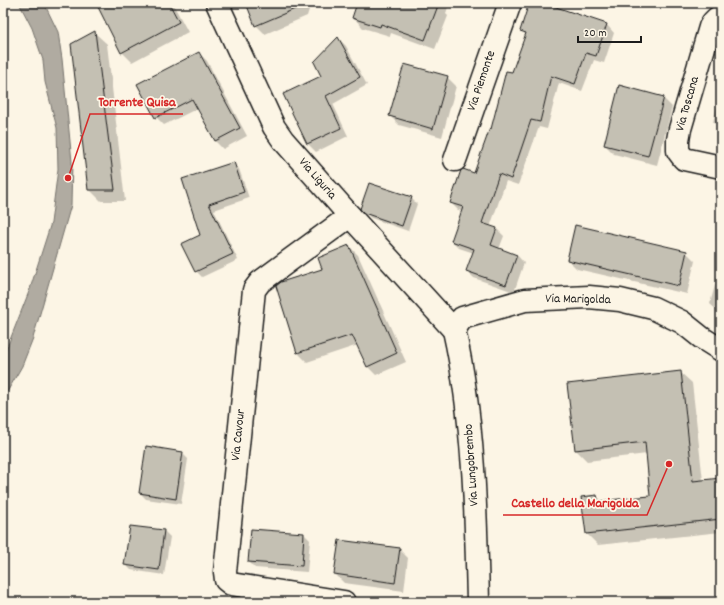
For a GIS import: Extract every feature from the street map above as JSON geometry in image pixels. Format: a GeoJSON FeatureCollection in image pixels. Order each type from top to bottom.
{"type":"FeatureCollection","features":[{"type":"Feature","properties":{"kind":"street","name":"Via Liguria"},"geometry":{"type":"LineString","coordinates":[[216,3],[274,127],[283,140],[454,330]]}},
{"type":"Feature","properties":{"kind":"street","name":"Via Piemonte"},"geometry":{"type":"LineString","coordinates":[[455,160],[510,3]]}},
{"type":"Feature","properties":{"kind":"street","name":"Via Toscana"},"geometry":{"type":"LineString","coordinates":[[721,19],[717,18],[710,27],[678,140],[678,151],[684,159],[721,167]]}},
{"type":"Feature","properties":{"kind":"street","name":"Via Cavour"},"geometry":{"type":"LineString","coordinates":[[344,602],[231,584],[226,580],[225,572],[254,290],[260,282],[350,216]]}},
{"type":"Feature","properties":{"kind":"street","name":"Via Marigolda"},"geometry":{"type":"LineString","coordinates":[[454,330],[462,318],[525,300],[589,297],[620,300],[653,308],[682,322],[702,338],[721,350]]}},
{"type":"Feature","properties":{"kind":"street","name":"Via Lungobrembo"},"geometry":{"type":"LineString","coordinates":[[454,330],[468,407],[475,492],[478,602]]}},
{"type":"Feature","properties":{"kind":"shaded area"},"geometry":{"type":"Polygon","coordinates":[[[19,3],[44,3],[58,32],[72,162],[71,205],[33,338],[22,366],[3,399],[3,354],[30,289],[51,223],[58,169],[57,128],[45,82],[43,60],[32,28],[19,3]]]}},
{"type":"Feature","properties":{"kind":"building"},"geometry":{"type":"Polygon","coordinates":[[[96,3],[169,3],[179,22],[121,53],[96,3]]]}},
{"type":"Feature","properties":{"kind":"building"},"geometry":{"type":"Polygon","coordinates":[[[246,3],[309,3],[255,26],[246,3]]]}},
{"type":"Feature","properties":{"kind":"building"},"geometry":{"type":"Polygon","coordinates":[[[357,3],[439,3],[425,40],[381,24],[380,27],[352,18],[357,3]]]}},
{"type":"Feature","properties":{"kind":"building"},"geometry":{"type":"Polygon","coordinates":[[[529,3],[544,3],[607,24],[596,56],[586,53],[575,84],[551,76],[540,122],[531,120],[511,179],[499,174],[482,223],[497,228],[491,245],[517,255],[506,285],[466,271],[474,249],[451,241],[463,207],[450,203],[461,170],[463,169],[474,173],[490,128],[491,129],[506,71],[512,72],[526,33],[520,31],[529,3]]]}},
{"type":"Feature","properties":{"kind":"building"},"geometry":{"type":"Polygon","coordinates":[[[95,31],[115,190],[88,190],[71,44],[95,31]]]}},
{"type":"Feature","properties":{"kind":"building"},"geometry":{"type":"Polygon","coordinates":[[[338,37],[360,77],[326,96],[341,128],[307,144],[283,94],[321,76],[314,62],[338,37]]]}},
{"type":"Feature","properties":{"kind":"building"},"geometry":{"type":"Polygon","coordinates":[[[199,52],[240,128],[215,141],[192,99],[155,118],[137,84],[199,52]]]}},
{"type":"Feature","properties":{"kind":"building"},"geometry":{"type":"Polygon","coordinates":[[[404,64],[448,76],[433,129],[389,116],[404,64]]]}},
{"type":"Feature","properties":{"kind":"building"},"geometry":{"type":"Polygon","coordinates":[[[619,85],[664,97],[648,156],[604,145],[619,85]]]}},
{"type":"Feature","properties":{"kind":"building"},"geometry":{"type":"Polygon","coordinates":[[[234,162],[244,192],[209,204],[233,254],[195,272],[181,244],[200,235],[182,179],[234,162]]]}},
{"type":"Feature","properties":{"kind":"building"},"geometry":{"type":"Polygon","coordinates":[[[369,183],[412,197],[402,226],[364,213],[360,209],[369,183]]]}},
{"type":"Feature","properties":{"kind":"building"},"geometry":{"type":"Polygon","coordinates":[[[575,225],[687,251],[679,286],[567,260],[575,225]]]}},
{"type":"Feature","properties":{"kind":"building"},"geometry":{"type":"Polygon","coordinates":[[[349,245],[397,353],[367,367],[352,335],[297,353],[276,286],[281,282],[322,269],[318,258],[349,245]]]}},
{"type":"Feature","properties":{"kind":"building"},"geometry":{"type":"Polygon","coordinates":[[[681,371],[693,481],[721,478],[721,519],[586,534],[581,497],[597,495],[598,501],[650,496],[645,442],[575,450],[567,384],[681,371]]]}},
{"type":"Feature","properties":{"kind":"building"},"geometry":{"type":"Polygon","coordinates":[[[146,446],[183,452],[176,499],[139,493],[146,446]]]}},
{"type":"Feature","properties":{"kind":"building"},"geometry":{"type":"Polygon","coordinates":[[[130,526],[164,530],[159,570],[124,565],[130,526]]]}},
{"type":"Feature","properties":{"kind":"building"},"geometry":{"type":"Polygon","coordinates":[[[251,529],[304,533],[302,566],[248,562],[251,529]]]}},
{"type":"Feature","properties":{"kind":"building"},"geometry":{"type":"Polygon","coordinates":[[[339,540],[400,548],[395,583],[334,574],[339,540]]]}},
{"type":"Feature","properties":{"kind":"place","name":"Torrente Quisa"},"geometry":{"type":"Point","coordinates":[68,178]}},
{"type":"Feature","properties":{"kind":"place","name":"Castello della Marigolda"},"geometry":{"type":"Point","coordinates":[669,464]}}]}
